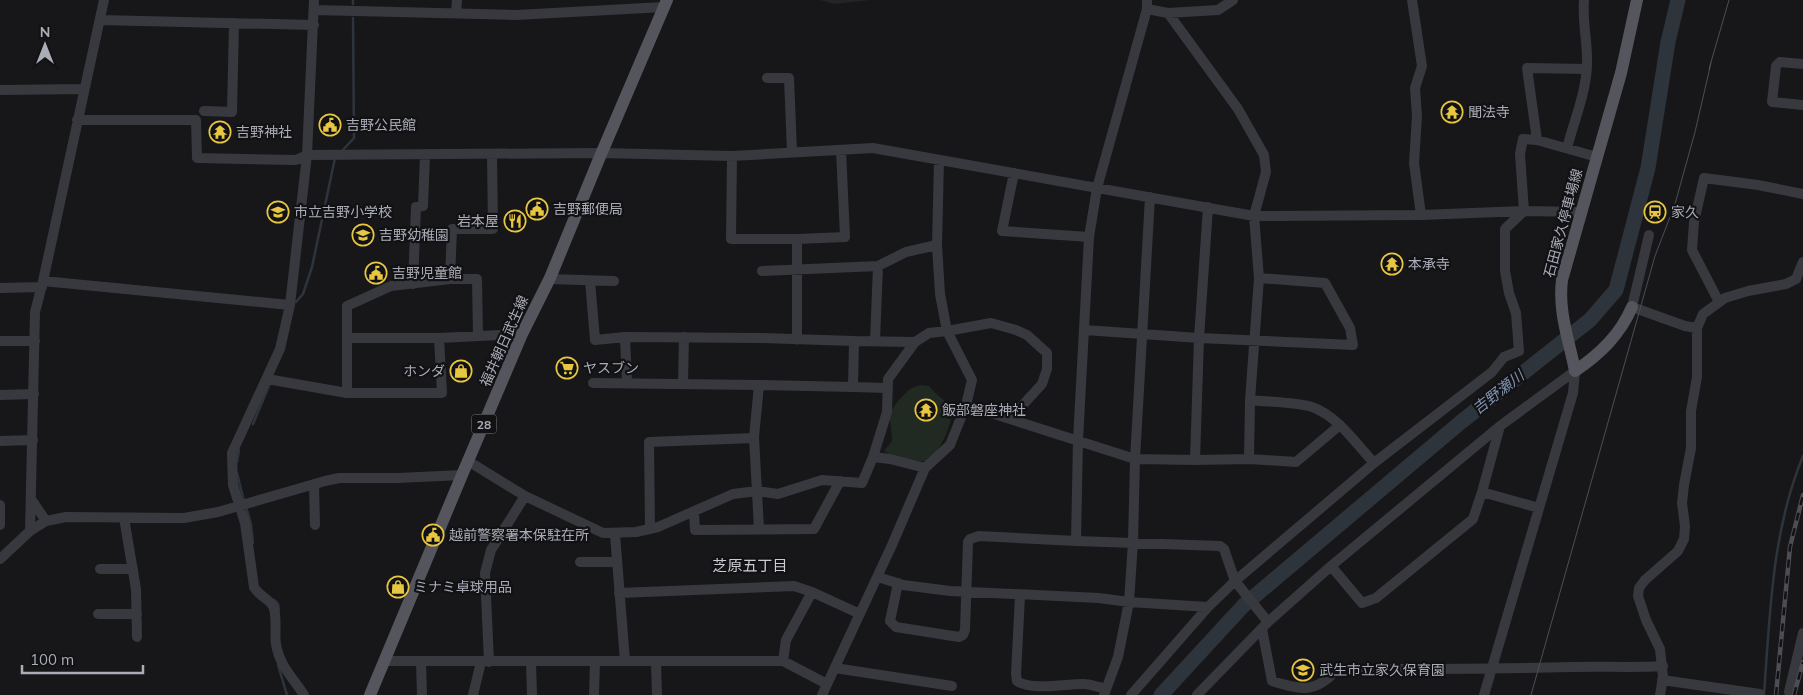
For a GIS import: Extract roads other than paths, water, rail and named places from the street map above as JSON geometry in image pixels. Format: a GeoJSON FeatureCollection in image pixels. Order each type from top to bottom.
{"type":"FeatureCollection","features":[{"type":"Feature","properties":{"kind":"main road","name":"石田家久停車場線"},"geometry":{"type":"LineString","coordinates":[[1574,364],[1560,305],[1562,280],[1621,73],[1637,0]]}},
{"type":"Feature","properties":{"kind":"main road","name":"福井朝日武生線"},"geometry":{"type":"LineString","coordinates":[[370,695],[522,334],[550,279],[601,154],[666,4]]}},
{"type":"Feature","properties":{"kind":"main road"},"geometry":{"type":"LineString","coordinates":[[1574,364],[1590,361],[1615,337],[1632,307]]}},
{"type":"Feature","properties":{"kind":"street"},"geometry":{"type":"LineString","coordinates":[[30,531],[35,312],[43,284],[104,0]]}},
{"type":"Feature","properties":{"kind":"street"},"geometry":{"type":"LineString","coordinates":[[414,0],[416,12]]}},
{"type":"Feature","properties":{"kind":"street"},"geometry":{"type":"LineString","coordinates":[[456,12],[457,0]]}},
{"type":"Feature","properties":{"kind":"street"},"geometry":{"type":"LineString","coordinates":[[1076,541],[1078,440],[1089,237],[1097,188],[1147,5],[1168,13],[1218,10],[1233,0]]}},
{"type":"Feature","properties":{"kind":"street"},"geometry":{"type":"LineString","coordinates":[[1412,0],[1422,66],[1415,88],[1414,162],[1421,215]]}},
{"type":"Feature","properties":{"kind":"street"},"geometry":{"type":"LineString","coordinates":[[1567,148],[1587,68],[1587,48],[1583,29],[1584,0]]}},
{"type":"Feature","properties":{"kind":"street"},"geometry":{"type":"LineString","coordinates":[[304,695],[282,666],[276,645],[274,608],[271,602],[258,594],[254,588],[245,523],[234,485],[232,453],[280,349],[290,305],[307,155],[314,5],[416,12],[516,15],[666,4]]}},
{"type":"Feature","properties":{"kind":"street"},"geometry":{"type":"LineString","coordinates":[[1168,13],[1238,109],[1261,149],[1266,172],[1254,216],[1260,278],[1250,400],[1249,459]]}},
{"type":"Feature","properties":{"kind":"street"},"geometry":{"type":"LineString","coordinates":[[100,20],[314,25]]}},
{"type":"Feature","properties":{"kind":"street"},"geometry":{"type":"LineString","coordinates":[[204,111],[232,112],[234,23]]}},
{"type":"Feature","properties":{"kind":"street"},"geometry":{"type":"LineString","coordinates":[[1803,64],[1780,62],[1776,66],[1772,102],[1803,105]]}},
{"type":"Feature","properties":{"kind":"street"},"geometry":{"type":"LineString","coordinates":[[1537,140],[1527,68],[1587,68]]}},
{"type":"Feature","properties":{"kind":"street"},"geometry":{"type":"LineString","coordinates":[[767,78],[789,78],[792,152]]}},
{"type":"Feature","properties":{"kind":"street"},"geometry":{"type":"LineString","coordinates":[[0,90],[84,89]]}},
{"type":"Feature","properties":{"kind":"street"},"geometry":{"type":"LineString","coordinates":[[77,120],[196,120],[197,158],[296,160],[307,155],[492,154],[732,156],[873,148],[1254,216],[1421,215],[1524,211],[1581,212]]}},
{"type":"Feature","properties":{"kind":"street"},"geometry":{"type":"LineString","coordinates":[[1524,211],[1520,154],[1523,139],[1537,140],[1597,157]]}},
{"type":"Feature","properties":{"kind":"street"},"geometry":{"type":"LineString","coordinates":[[732,156],[731,239],[844,237],[841,150]]}},
{"type":"Feature","properties":{"kind":"street"},"geometry":{"type":"LineString","coordinates":[[450,279],[452,228],[493,229],[492,154]]}},
{"type":"Feature","properties":{"kind":"street"},"geometry":{"type":"LineString","coordinates":[[413,284],[416,207],[423,206],[425,155]]}},
{"type":"Feature","properties":{"kind":"street"},"geometry":{"type":"LineString","coordinates":[[822,695],[878,577],[926,468],[950,445],[966,405],[972,380],[947,331],[940,294],[937,245],[939,160]]}},
{"type":"Feature","properties":{"kind":"street"},"geometry":{"type":"LineString","coordinates":[[1014,173],[1002,231],[1089,237]]}},
{"type":"Feature","properties":{"kind":"street"},"geometry":{"type":"LineString","coordinates":[[1719,302],[1692,250],[1694,222],[1704,178],[1758,185],[1803,194]]}},
{"type":"Feature","properties":{"kind":"street"},"geometry":{"type":"LineString","coordinates":[[1020,596],[1017,682],[1030,686],[1084,684],[1105,692],[1118,657],[1129,602],[1134,542],[1135,458],[1150,197]]}},
{"type":"Feature","properties":{"kind":"street"},"geometry":{"type":"LineString","coordinates":[[1195,460],[1199,338],[1208,207]]}},
{"type":"Feature","properties":{"kind":"street"},"geometry":{"type":"LineString","coordinates":[[1130,695],[1208,607],[1235,581],[1374,463],[1492,372],[1504,357],[1519,351],[1516,314],[1505,271],[1505,229],[1524,211]]}},
{"type":"Feature","properties":{"kind":"street"},"geometry":{"type":"LineString","coordinates":[[1649,235],[1632,307],[1685,326],[1697,328]]}},
{"type":"Feature","properties":{"kind":"street"},"geometry":{"type":"LineString","coordinates":[[797,239],[797,340]]}},
{"type":"Feature","properties":{"kind":"street"},"geometry":{"type":"LineString","coordinates":[[762,271],[878,266],[906,252],[937,245]]}},
{"type":"Feature","properties":{"kind":"street"},"geometry":{"type":"LineString","coordinates":[[1660,695],[1663,666],[1660,648],[1646,620],[1638,596],[1639,588],[1645,580],[1678,551],[1684,539],[1685,526],[1682,504],[1691,448],[1691,411],[1697,376],[1697,328],[1703,314],[1725,298],[1748,291],[1800,281],[1803,262]]}},
{"type":"Feature","properties":{"kind":"street"},"geometry":{"type":"LineString","coordinates":[[875,341],[878,266]]}},
{"type":"Feature","properties":{"kind":"street"},"geometry":{"type":"LineString","coordinates":[[1085,330],[1353,346],[1350,328],[1325,283],[1260,278]]}},
{"type":"Feature","properties":{"kind":"street"},"geometry":{"type":"LineString","coordinates":[[347,393],[347,306],[390,286],[450,279],[477,279],[478,336]]}},
{"type":"Feature","properties":{"kind":"street"},"geometry":{"type":"LineString","coordinates":[[550,279],[614,282]]}},
{"type":"Feature","properties":{"kind":"street"},"geometry":{"type":"LineString","coordinates":[[590,281],[594,340],[625,337],[684,337],[916,342]]}},
{"type":"Feature","properties":{"kind":"street"},"geometry":{"type":"LineString","coordinates":[[0,288],[43,284],[290,305]]}},
{"type":"Feature","properties":{"kind":"street"},"geometry":{"type":"LineString","coordinates":[[468,461],[525,496],[602,534],[650,529],[733,494],[757,492],[778,494],[822,480],[862,483],[873,458],[887,412],[888,379],[916,342],[929,332],[947,331],[991,323],[1027,335],[1047,353],[1047,369],[1042,384],[1010,419]]}},
{"type":"Feature","properties":{"kind":"street"},"geometry":{"type":"LineString","coordinates":[[347,338],[439,338],[522,334]]}},
{"type":"Feature","properties":{"kind":"street"},"geometry":{"type":"LineString","coordinates":[[625,337],[627,383]]}},
{"type":"Feature","properties":{"kind":"street"},"geometry":{"type":"LineString","coordinates":[[683,384],[684,337]]}},
{"type":"Feature","properties":{"kind":"street"},"geometry":{"type":"LineString","coordinates":[[267,379],[347,393],[442,393],[439,338]]}},
{"type":"Feature","properties":{"kind":"street"},"geometry":{"type":"LineString","coordinates":[[0,341],[35,341]]}},
{"type":"Feature","properties":{"kind":"street"},"geometry":{"type":"LineString","coordinates":[[852,387],[854,341]]}},
{"type":"Feature","properties":{"kind":"street"},"geometry":{"type":"LineString","coordinates":[[1197,695],[1265,625],[1331,566],[1574,364]]}},
{"type":"Feature","properties":{"kind":"street"},"geometry":{"type":"LineString","coordinates":[[1484,695],[1573,393],[1574,364]]}},
{"type":"Feature","properties":{"kind":"street"},"geometry":{"type":"LineString","coordinates":[[593,383],[887,388]]}},
{"type":"Feature","properties":{"kind":"street"},"geometry":{"type":"LineString","coordinates":[[759,386],[754,438],[759,529]]}},
{"type":"Feature","properties":{"kind":"street"},"geometry":{"type":"LineString","coordinates":[[0,395],[34,394]]}},
{"type":"Feature","properties":{"kind":"street"},"geometry":{"type":"LineString","coordinates":[[1250,400],[1310,406],[1322,411],[1340,425],[1374,463]]}},
{"type":"Feature","properties":{"kind":"street"},"geometry":{"type":"LineString","coordinates":[[966,405],[1135,458],[1249,459],[1296,462],[1340,425]]}},
{"type":"Feature","properties":{"kind":"street"},"geometry":{"type":"LineString","coordinates":[[1331,566],[1362,603],[1376,598],[1473,519],[1500,426]]}},
{"type":"Feature","properties":{"kind":"street"},"geometry":{"type":"LineString","coordinates":[[650,529],[649,442],[754,438]]}},
{"type":"Feature","properties":{"kind":"street"},"geometry":{"type":"LineString","coordinates":[[0,441],[33,440]]}},
{"type":"Feature","properties":{"kind":"street"},"geometry":{"type":"LineString","coordinates":[[873,458],[890,459],[926,468]]}},
{"type":"Feature","properties":{"kind":"street"},"geometry":{"type":"LineString","coordinates":[[0,559],[30,531],[46,521],[66,517],[184,518],[218,512],[339,478],[462,475]]}},
{"type":"Feature","properties":{"kind":"street"},"geometry":{"type":"LineString","coordinates":[[694,512],[695,530],[814,529],[840,482]]}},
{"type":"Feature","properties":{"kind":"street"},"geometry":{"type":"LineString","coordinates":[[314,484],[315,525]]}},
{"type":"Feature","properties":{"kind":"street"},"geometry":{"type":"LineString","coordinates":[[1482,492],[1540,508]]}},
{"type":"Feature","properties":{"kind":"street"},"geometry":{"type":"LineString","coordinates":[[473,695],[485,662],[485,573],[491,550],[525,496]]}},
{"type":"Feature","properties":{"kind":"street"},"geometry":{"type":"LineString","coordinates":[[32,499],[46,521]]}},
{"type":"Feature","properties":{"kind":"street"},"geometry":{"type":"LineString","coordinates":[[0,505],[0,525]]}},
{"type":"Feature","properties":{"kind":"street"},"geometry":{"type":"LineString","coordinates":[[124,518],[136,589],[137,637]]}},
{"type":"Feature","properties":{"kind":"street"},"geometry":{"type":"LineString","coordinates":[[615,534],[625,661]]}},
{"type":"Feature","properties":{"kind":"street"},"geometry":{"type":"LineString","coordinates":[[898,583],[890,621],[892,625],[896,628],[959,637],[963,635],[965,630],[968,542],[974,537],[1220,546],[1224,549],[1235,581],[1256,607],[1265,625],[1272,681],[1298,689],[1310,688],[1321,684],[1337,668],[1492,670],[1663,666]]}},
{"type":"Feature","properties":{"kind":"street"},"geometry":{"type":"LineString","coordinates":[[580,562],[616,562]]}},
{"type":"Feature","properties":{"kind":"street"},"geometry":{"type":"LineString","coordinates":[[100,569],[132,569]]}},
{"type":"Feature","properties":{"kind":"street"},"geometry":{"type":"LineString","coordinates":[[878,577],[898,583],[966,592],[1020,596],[1099,598],[1129,602],[1208,607]]}},
{"type":"Feature","properties":{"kind":"street"},"geometry":{"type":"LineString","coordinates":[[619,593],[794,586],[812,592],[860,614]]}},
{"type":"Feature","properties":{"kind":"street"},"geometry":{"type":"LineString","coordinates":[[783,661],[786,640],[812,592]]}},
{"type":"Feature","properties":{"kind":"street"},"geometry":{"type":"LineString","coordinates":[[98,614],[137,614]]}},
{"type":"Feature","properties":{"kind":"street"},"geometry":{"type":"LineString","coordinates":[[1789,692],[1803,633]]}},
{"type":"Feature","properties":{"kind":"street"},"geometry":{"type":"LineString","coordinates":[[384,661],[783,661],[827,684]]}},
{"type":"Feature","properties":{"kind":"street"},"geometry":{"type":"LineString","coordinates":[[594,661],[594,695]]}},
{"type":"Feature","properties":{"kind":"street"},"geometry":{"type":"LineString","coordinates":[[421,662],[422,695]]}},
{"type":"Feature","properties":{"kind":"street"},"geometry":{"type":"LineString","coordinates":[[532,662],[532,695]]}},
{"type":"Feature","properties":{"kind":"street"},"geometry":{"type":"LineString","coordinates":[[656,662],[657,695]]}},
{"type":"Feature","properties":{"kind":"street"},"geometry":{"type":"LineString","coordinates":[[835,668],[952,686]]}},
{"type":"Feature","properties":{"kind":"street"},"geometry":{"type":"LineString","coordinates":[[1662,680],[1760,694]]}},
{"type":"Feature","properties":{"kind":"waterway","name":"吉野瀬川"},"geometry":{"type":"LineString","coordinates":[[1161,695],[1244,605],[1461,422],[1590,320],[1616,290],[1648,168],[1668,42],[1678,0]]}},
{"type":"Feature","properties":{"kind":"waterway"},"geometry":{"type":"LineString","coordinates":[[341,152],[354,138],[353,18]]}},
{"type":"Feature","properties":{"kind":"waterway"},"geometry":{"type":"LineString","coordinates":[[296,302],[303,294],[312,267],[335,158]]}},
{"type":"Feature","properties":{"kind":"waterway"},"geometry":{"type":"LineString","coordinates":[[253,424],[271,381]]}},
{"type":"Feature","properties":{"kind":"waterway"},"geometry":{"type":"LineString","coordinates":[[237,462],[239,450]]}},
{"type":"Feature","properties":{"kind":"waterway"},"geometry":{"type":"LineString","coordinates":[[1764,694],[1774,573],[1785,513],[1803,456]]}},
{"type":"Feature","properties":{"kind":"waterway"},"geometry":{"type":"LineString","coordinates":[[237,473],[244,501]]}},
{"type":"Feature","properties":{"kind":"waterway"},"geometry":{"type":"LineString","coordinates":[[246,507],[251,524]]}},
{"type":"Feature","properties":{"kind":"waterway"},"geometry":{"type":"LineString","coordinates":[[251,525],[253,543]]}},
{"type":"Feature","properties":{"kind":"waterway"},"geometry":{"type":"LineString","coordinates":[[274,600],[278,604],[279,610]]}},
{"type":"Feature","properties":{"kind":"waterway"},"geometry":{"type":"LineString","coordinates":[[278,665],[287,695]]}},
{"type":"Feature","properties":{"kind":"tram line"},"geometry":{"type":"LineString","coordinates":[[1709,69],[1729,0]]}},
{"type":"Feature","properties":{"kind":"tram line"},"geometry":{"type":"LineString","coordinates":[[1531,695],[1655,256],[1675,204],[1695,132],[1711,63]]}},
{"type":"Feature","properties":{"kind":"railway"},"geometry":{"type":"LineString","coordinates":[[1776,695],[1790,547],[1803,495]]}},
{"type":"Feature","properties":{"kind":"railway"},"geometry":{"type":"LineString","coordinates":[[1794,695],[1803,662]]}},
{"type":"Feature","properties":{"kind":"place","name":"聞法寺"},"geometry":{"type":"Point","coordinates":[1452,112]}},
{"type":"Feature","properties":{"kind":"place","name":"吉野公民館"},"geometry":{"type":"Point","coordinates":[330,125]}},
{"type":"Feature","properties":{"kind":"place","name":"吉野神社"},"geometry":{"type":"Point","coordinates":[220,132]}},
{"type":"Feature","properties":{"kind":"place","name":"吉野郵便局"},"geometry":{"type":"Point","coordinates":[537,209]}},
{"type":"Feature","properties":{"kind":"place","name":"市立吉野小学校"},"geometry":{"type":"Point","coordinates":[278,212]}},
{"type":"Feature","properties":{"kind":"place","name":"家久"},"geometry":{"type":"Point","coordinates":[1655,212]}},
{"type":"Feature","properties":{"kind":"place","name":"岩本屋"},"geometry":{"type":"Point","coordinates":[515,221]}},
{"type":"Feature","properties":{"kind":"place","name":"吉野幼稚園"},"geometry":{"type":"Point","coordinates":[363,235]}},
{"type":"Feature","properties":{"kind":"place","name":"本承寺"},"geometry":{"type":"Point","coordinates":[1392,264]}},
{"type":"Feature","properties":{"kind":"place","name":"吉野児童館"},"geometry":{"type":"Point","coordinates":[376,273]}},
{"type":"Feature","properties":{"kind":"place","name":"ヤスブン"},"geometry":{"type":"Point","coordinates":[567,368]}},
{"type":"Feature","properties":{"kind":"place","name":"ホンダ"},"geometry":{"type":"Point","coordinates":[461,371]}},
{"type":"Feature","properties":{"kind":"place","name":"飯部磐座神社"},"geometry":{"type":"Point","coordinates":[926,410]}},
{"type":"Feature","properties":{"kind":"place","name":"越前警察署本保駐在所"},"geometry":{"type":"Point","coordinates":[433,535]}},
{"type":"Feature","properties":{"kind":"place","name":"ミナミ卓球用品"},"geometry":{"type":"Point","coordinates":[398,587]}},
{"type":"Feature","properties":{"kind":"place","name":"武生市立家久保育園"},"geometry":{"type":"Point","coordinates":[1303,670]}},
{"type":"Feature","properties":{"kind":"district","name":"芝原五丁目"},"geometry":{"type":"Point","coordinates":[750,565]}}]}
